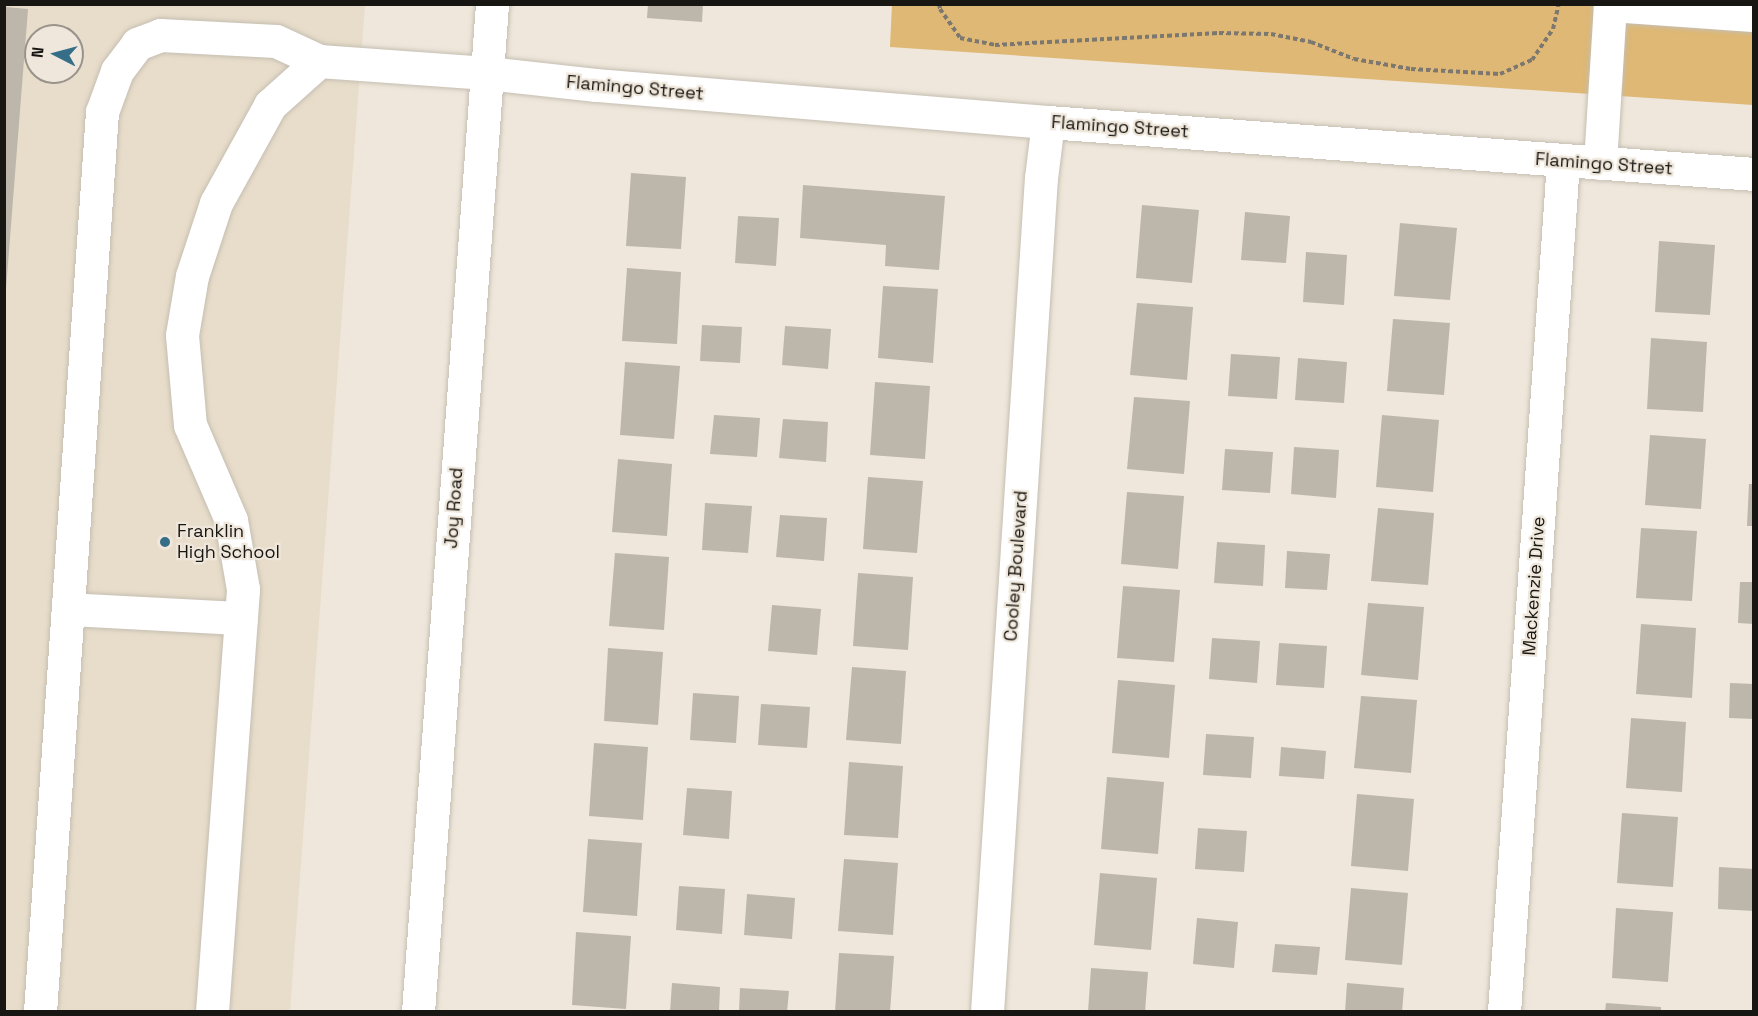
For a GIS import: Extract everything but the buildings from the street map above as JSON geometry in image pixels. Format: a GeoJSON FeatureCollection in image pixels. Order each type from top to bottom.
{"type":"FeatureCollection","features":[{"type":"Feature","properties":{"kind":"street","name":"Joy Road"},"geometry":{"type":"LineString","coordinates":[[418,1011],[492,4]]}},
{"type":"Feature","properties":{"kind":"street"},"geometry":{"type":"LineString","coordinates":[[1600,163],[1610,5],[1754,15]]}},
{"type":"Feature","properties":{"kind":"street"},"geometry":{"type":"LineString","coordinates":[[40,1011],[102,112],[117,71],[137,44],[160,35],[276,41],[319,61],[270,105],[216,203],[192,276],[182,335],[190,425],[231,520],[243,590],[212,1011]]}},
{"type":"Feature","properties":{"kind":"street","name":"Flamingo Street"},"geometry":{"type":"LineString","coordinates":[[319,61],[486,73],[608,86],[1048,122],[1754,174]]}},
{"type":"Feature","properties":{"kind":"street","name":"Cooley Boulevard"},"geometry":{"type":"LineString","coordinates":[[987,1011],[1041,178],[1048,122]]}},
{"type":"Feature","properties":{"kind":"street","name":"Mackenzie Drive"},"geometry":{"type":"LineString","coordinates":[[1504,1011],[1563,161]]}},
{"type":"Feature","properties":{"kind":"street"},"geometry":{"type":"LineString","coordinates":[[68,609],[241,618]]}},
{"type":"Feature","properties":{"kind":"path"},"geometry":{"type":"LineString","coordinates":[[939,4],[960,38],[995,45],[1219,33],[1271,34],[1311,42],[1354,59],[1410,69],[1500,74],[1532,60],[1553,29],[1558,4]]}},
{"type":"Feature","properties":{"kind":"shaded area"},"geometry":{"type":"Polygon","coordinates":[[[892,4],[1753,5],[1753,105],[890,47],[892,4]]]}},
{"type":"Feature","properties":{"kind":"shaded area","name":"Franklin High School"},"geometry":{"type":"Polygon","coordinates":[[[5,5],[365,5],[290,1011],[5,1012],[5,5]]]}},
{"type":"Feature","properties":{"kind":"place","name":"Franklin High School"},"geometry":{"type":"Point","coordinates":[165,542]}}]}
